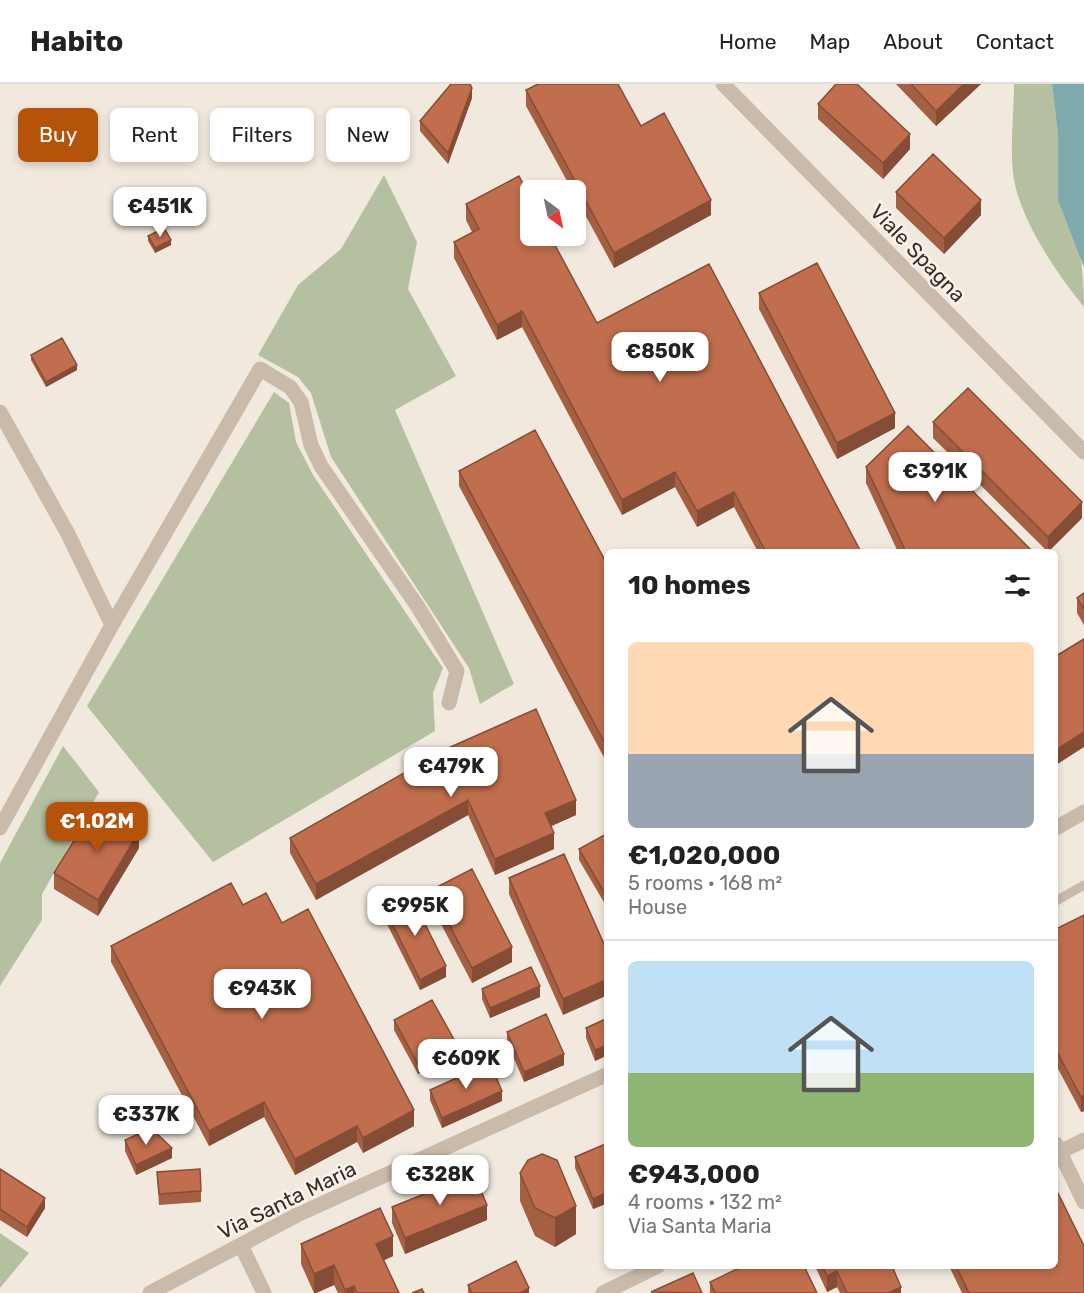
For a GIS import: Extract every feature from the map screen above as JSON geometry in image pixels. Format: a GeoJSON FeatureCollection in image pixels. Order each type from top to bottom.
{"type":"FeatureCollection","features":[{"type":"Feature","properties":{"kind":"street","name":"Viale Spagna"},"geometry":{"type":"LineString","coordinates":[[723,84],[1084,452]]}},
{"type":"Feature","properties":{"kind":"street"},"geometry":{"type":"LineString","coordinates":[[0,828],[112,624],[260,369],[290,387],[301,402],[311,445],[321,466],[418,607],[458,671],[449,703]]}},
{"type":"Feature","properties":{"kind":"street"},"geometry":{"type":"LineString","coordinates":[[0,412],[68,534],[112,624]]}},
{"type":"Feature","properties":{"kind":"street"},"geometry":{"type":"LineString","coordinates":[[1058,827],[1082,817]]}},
{"type":"Feature","properties":{"kind":"street","name":"Via Santa Maria"},"geometry":{"type":"LineString","coordinates":[[150,1293],[297,1215],[604,1076]]}},
{"type":"Feature","properties":{"kind":"street"},"geometry":{"type":"LineString","coordinates":[[1058,1150],[1084,1140]]}},
{"type":"Feature","properties":{"kind":"street"},"geometry":{"type":"LineString","coordinates":[[1058,1152],[1084,1202]]}},
{"type":"Feature","properties":{"kind":"street"},"geometry":{"type":"LineString","coordinates":[[241,1245],[264,1293]]}},
{"type":"Feature","properties":{"kind":"street"},"geometry":{"type":"LineString","coordinates":[[603,1293],[652,1269]]}},
{"type":"Feature","properties":{"kind":"lane"},"geometry":{"type":"LineString","coordinates":[[1058,900],[1084,885]]}},
{"type":"Feature","properties":{"kind":"green space"},"geometry":{"type":"Polygon","coordinates":[[[1014,84],[1052,84],[1076,223],[1084,307],[1040,244],[1016,189],[1012,151],[1014,84]]]}},
{"type":"Feature","properties":{"kind":"green space"},"geometry":{"type":"Polygon","coordinates":[[[384,175],[417,242],[408,289],[456,376],[395,410],[514,684],[480,704],[469,668],[331,457],[311,393],[298,377],[258,355],[298,285],[341,249],[384,175]]]}},
{"type":"Feature","properties":{"kind":"green space"},"geometry":{"type":"Polygon","coordinates":[[[274,392],[289,403],[296,442],[313,475],[443,668],[433,693],[435,731],[213,862],[87,706],[274,392]]]}},
{"type":"Feature","properties":{"kind":"green space"},"geometry":{"type":"Polygon","coordinates":[[[63,746],[99,792],[42,894],[42,920],[0,986],[0,863],[63,746]]]}},
{"type":"Feature","properties":{"kind":"green space"},"geometry":{"type":"Polygon","coordinates":[[[0,1233],[29,1253],[0,1288],[0,1233]]]}},
{"type":"Feature","properties":{"kind":"water"},"geometry":{"type":"Polygon","coordinates":[[[1052,84],[1084,84],[1084,267],[1058,200],[1058,132],[1052,84]]]}},
{"type":"Feature","properties":{"kind":"building"},"geometry":{"type":"Polygon","coordinates":[[[451,84],[470,84],[472,88],[448,153],[420,121],[451,84]]]}},
{"type":"Feature","properties":{"kind":"building"},"geometry":{"type":"Polygon","coordinates":[[[538,84],[618,84],[641,126],[664,113],[711,200],[614,253],[586,201],[586,180],[575,180],[526,90],[538,84]]]}},
{"type":"Feature","properties":{"kind":"building"},"geometry":{"type":"Polygon","coordinates":[[[836,84],[857,84],[910,134],[883,163],[818,104],[836,84]]]}},
{"type":"Feature","properties":{"kind":"building"},"geometry":{"type":"Polygon","coordinates":[[[911,84],[964,84],[936,111],[911,84]]]}},
{"type":"Feature","properties":{"kind":"building"},"geometry":{"type":"Polygon","coordinates":[[[933,154],[981,200],[944,238],[896,192],[933,154]]]}},
{"type":"Feature","properties":{"kind":"building"},"geometry":{"type":"Polygon","coordinates":[[[519,176],[521,180],[520,246],[555,246],[597,323],[709,264],[859,549],[764,549],[734,492],[697,511],[675,472],[622,500],[522,311],[497,325],[454,242],[479,229],[466,204],[519,176]]]}},
{"type":"Feature","properties":{"kind":"building"},"geometry":{"type":"Polygon","coordinates":[[[164,228],[171,240],[155,248],[148,236],[164,228]]]}},
{"type":"Feature","properties":{"kind":"building"},"geometry":{"type":"Polygon","coordinates":[[[817,263],[895,413],[837,443],[759,293],[817,263]]]}},
{"type":"Feature","properties":{"kind":"building"},"geometry":{"type":"Polygon","coordinates":[[[62,338],[77,365],[46,382],[31,355],[62,338]]]}},
{"type":"Feature","properties":{"kind":"building"},"geometry":{"type":"Polygon","coordinates":[[[968,388],[1082,502],[1048,537],[933,422],[968,388]]]}},
{"type":"Feature","properties":{"kind":"building"},"geometry":{"type":"Polygon","coordinates":[[[908,426],[1030,549],[905,549],[866,467],[908,426]]]}},
{"type":"Feature","properties":{"kind":"building"},"geometry":{"type":"Polygon","coordinates":[[[535,430],[604,559],[604,742],[459,471],[535,430]]]}},
{"type":"Feature","properties":{"kind":"building"},"geometry":{"type":"Polygon","coordinates":[[[1084,593],[1084,609],[1077,598],[1084,593]]]}},
{"type":"Feature","properties":{"kind":"building"},"geometry":{"type":"Polygon","coordinates":[[[1084,639],[1084,732],[1058,749],[1058,655],[1084,639]]]}},
{"type":"Feature","properties":{"kind":"building"},"geometry":{"type":"Polygon","coordinates":[[[536,709],[576,800],[545,813],[554,833],[495,859],[468,800],[316,884],[290,838],[446,749],[536,709]]]}},
{"type":"Feature","properties":{"kind":"building"},"geometry":{"type":"Polygon","coordinates":[[[95,806],[139,832],[98,900],[54,873],[95,806]]]}},
{"type":"Feature","properties":{"kind":"building"},"geometry":{"type":"Polygon","coordinates":[[[604,835],[604,892],[579,849],[604,835]]]}},
{"type":"Feature","properties":{"kind":"building"},"geometry":{"type":"Polygon","coordinates":[[[564,854],[604,944],[604,981],[563,999],[509,878],[564,854]]]}},
{"type":"Feature","properties":{"kind":"building"},"geometry":{"type":"Polygon","coordinates":[[[472,869],[512,947],[472,968],[431,890],[472,869]]]}},
{"type":"Feature","properties":{"kind":"building"},"geometry":{"type":"Polygon","coordinates":[[[231,883],[243,905],[266,893],[282,923],[308,909],[414,1110],[363,1138],[357,1126],[295,1159],[264,1102],[209,1131],[111,946],[231,883]]]}},
{"type":"Feature","properties":{"kind":"building"},"geometry":{"type":"Polygon","coordinates":[[[410,894],[446,966],[420,980],[384,907],[410,894]]]}},
{"type":"Feature","properties":{"kind":"building"},"geometry":{"type":"Polygon","coordinates":[[[1084,915],[1084,1095],[1081,1097],[1058,1054],[1058,928],[1084,915]]]}},
{"type":"Feature","properties":{"kind":"building"},"geometry":{"type":"Polygon","coordinates":[[[531,967],[540,986],[490,1008],[482,989],[531,967]]]}},
{"type":"Feature","properties":{"kind":"building"},"geometry":{"type":"Polygon","coordinates":[[[432,1000],[456,1043],[418,1064],[394,1020],[432,1000]]]}},
{"type":"Feature","properties":{"kind":"building"},"geometry":{"type":"Polygon","coordinates":[[[546,1014],[564,1054],[524,1072],[507,1032],[546,1014]]]}},
{"type":"Feature","properties":{"kind":"building"},"geometry":{"type":"Polygon","coordinates":[[[604,1020],[604,1047],[595,1050],[586,1028],[604,1020]]]}},
{"type":"Feature","properties":{"kind":"building"},"geometry":{"type":"Polygon","coordinates":[[[490,1063],[502,1091],[442,1118],[430,1090],[490,1063]]]}},
{"type":"Feature","properties":{"kind":"building"},"geometry":{"type":"Polygon","coordinates":[[[151,1128],[172,1148],[136,1165],[125,1140],[151,1128]]]}},
{"type":"Feature","properties":{"kind":"building"},"geometry":{"type":"Polygon","coordinates":[[[604,1145],[604,1194],[593,1199],[575,1157],[604,1145]]]}},
{"type":"Feature","properties":{"kind":"building"},"geometry":{"type":"Polygon","coordinates":[[[542,1154],[557,1160],[576,1206],[555,1218],[535,1208],[520,1173],[528,1160],[542,1154]]]}},
{"type":"Feature","properties":{"kind":"building"},"geometry":{"type":"Polygon","coordinates":[[[0,1169],[45,1198],[27,1227],[0,1209],[0,1169]]]}},
{"type":"Feature","properties":{"kind":"building"},"geometry":{"type":"Polygon","coordinates":[[[200,1169],[201,1191],[159,1194],[157,1172],[200,1169]]]}},
{"type":"Feature","properties":{"kind":"building"},"geometry":{"type":"Polygon","coordinates":[[[474,1174],[487,1205],[405,1238],[392,1207],[474,1174]]]}},
{"type":"Feature","properties":{"kind":"building"},"geometry":{"type":"Polygon","coordinates":[[[1058,1193],[1084,1246],[1084,1293],[969,1293],[957,1269],[1058,1269],[1058,1193]]]}},
{"type":"Feature","properties":{"kind":"building"},"geometry":{"type":"Polygon","coordinates":[[[380,1208],[393,1236],[376,1244],[399,1293],[357,1293],[354,1286],[345,1290],[334,1265],[314,1274],[301,1244],[380,1208]]]}},
{"type":"Feature","properties":{"kind":"building"},"geometry":{"type":"Polygon","coordinates":[[[516,1261],[529,1288],[520,1293],[472,1293],[468,1285],[516,1261]]]}},
{"type":"Feature","properties":{"kind":"building"},"geometry":{"type":"Polygon","coordinates":[[[737,1269],[805,1269],[817,1293],[715,1293],[710,1282],[737,1269]]]}},
{"type":"Feature","properties":{"kind":"building"},"geometry":{"type":"Polygon","coordinates":[[[824,1269],[893,1269],[901,1287],[888,1293],[847,1293],[837,1271],[827,1276],[824,1269]]]}},
{"type":"Feature","properties":{"kind":"building"},"geometry":{"type":"Polygon","coordinates":[[[693,1273],[702,1293],[651,1292],[693,1273]]]}},
{"type":"Feature","properties":{"kind":"building"},"geometry":{"type":"Polygon","coordinates":[[[422,1289],[424,1293],[412,1293],[422,1289]]]}}]}
